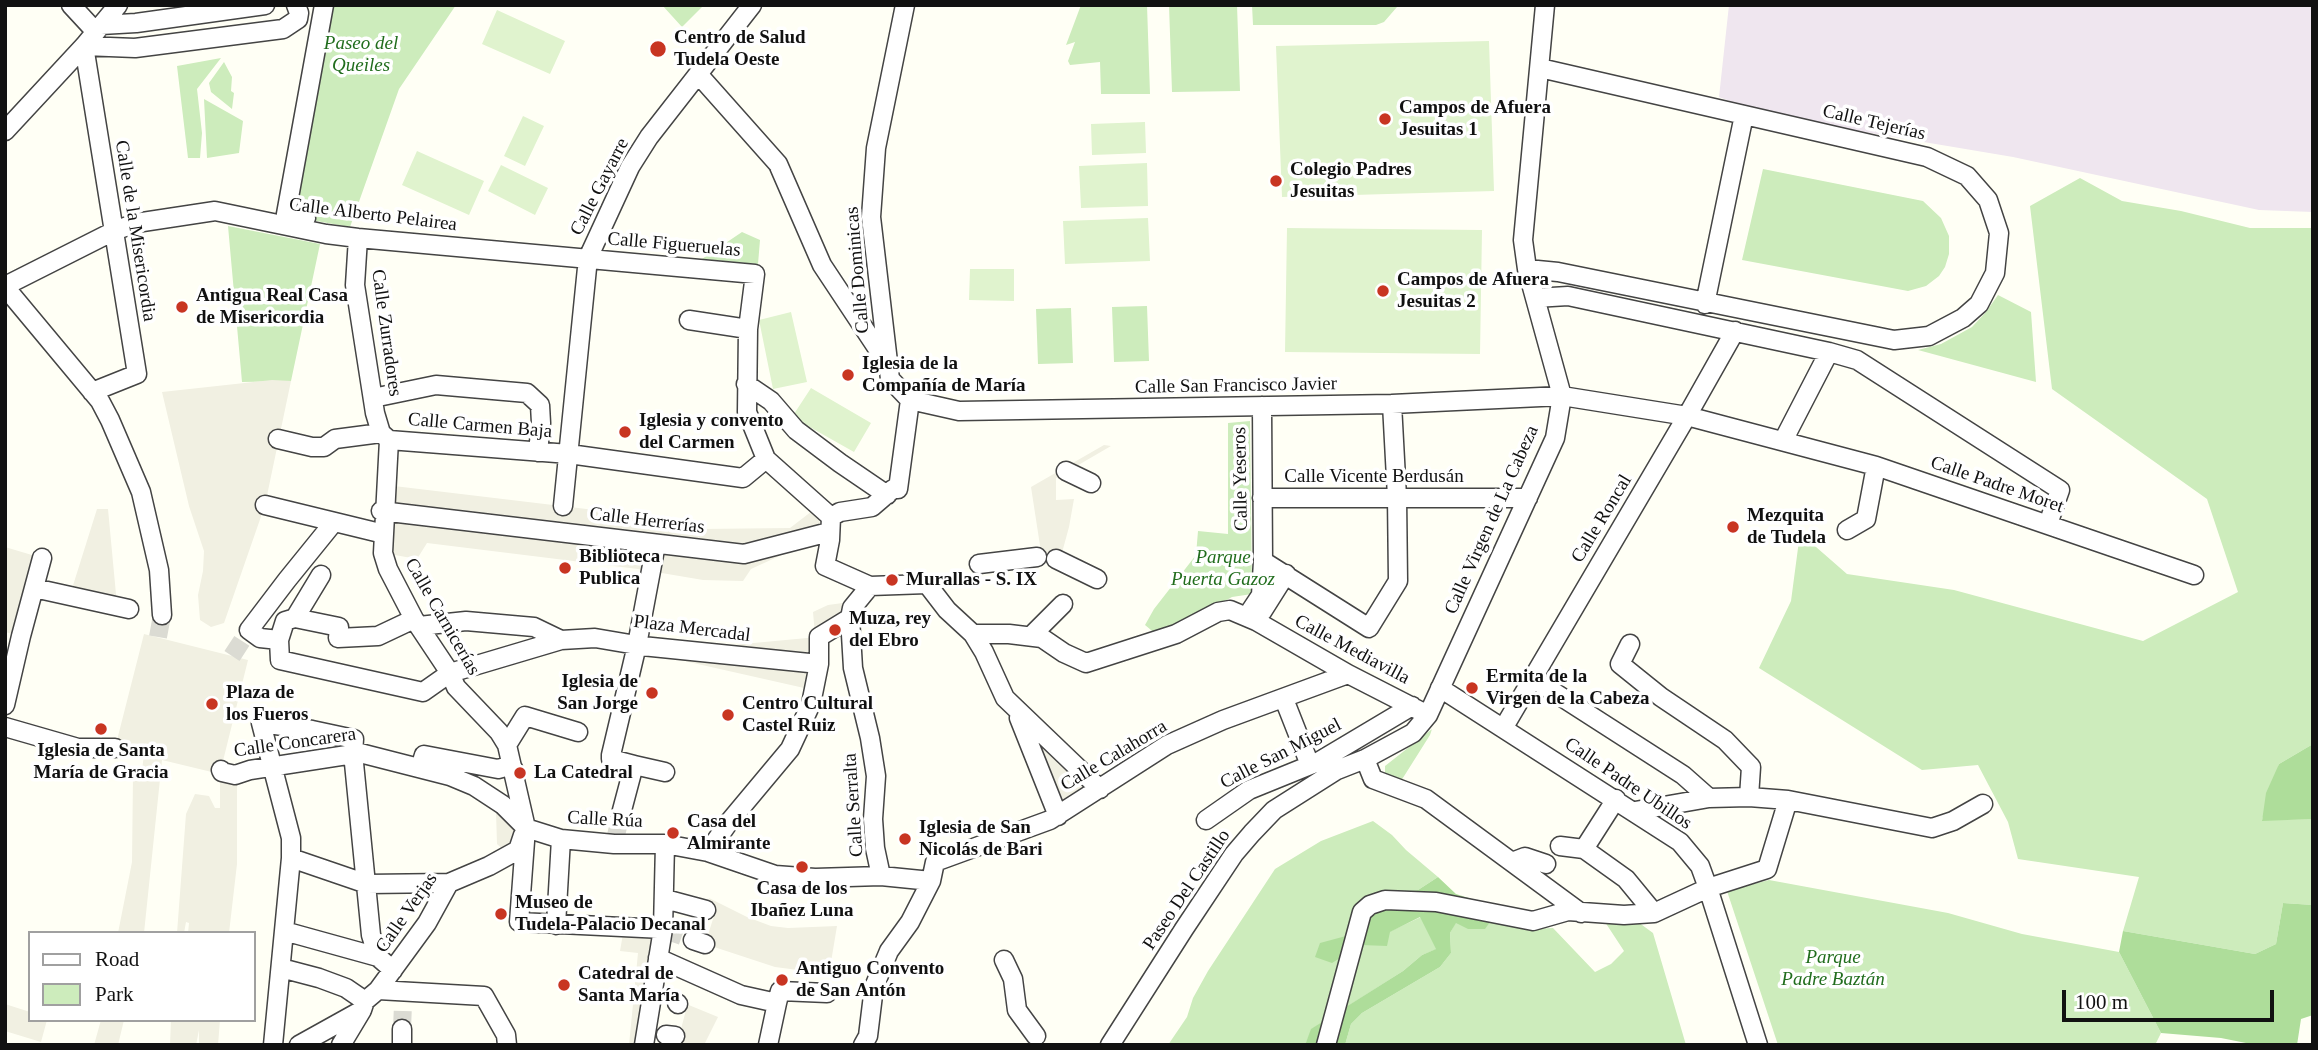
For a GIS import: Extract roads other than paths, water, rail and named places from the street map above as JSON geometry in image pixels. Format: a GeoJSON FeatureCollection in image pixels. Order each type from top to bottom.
{"type":"FeatureCollection","features":[{"type":"Feature","properties":{"kind":"street"},"geometry":{"type":"LineString","coordinates":[[71,5],[98,28],[265,5]]}},
{"type":"Feature","properties":{"kind":"street"},"geometry":{"type":"LineString","coordinates":[[5,131],[84,47],[118,5]]}},
{"type":"Feature","properties":{"kind":"street"},"geometry":{"type":"LineString","coordinates":[[84,47],[135,48],[283,29],[298,19],[296,5]]}},
{"type":"Feature","properties":{"kind":"street"},"geometry":{"type":"LineString","coordinates":[[313,220],[285,214],[324,5]]}},
{"type":"Feature","properties":{"kind":"street","name":"Calle Gayarre"},"geometry":{"type":"LineString","coordinates":[[563,506],[588,258],[630,167],[649,137],[752,5]]}},
{"type":"Feature","properties":{"kind":"street","name":"Calle Dominicas"},"geometry":{"type":"LineString","coordinates":[[905,5],[873,166],[871,217],[890,379],[911,400]]}},
{"type":"Feature","properties":{"kind":"street","name":"Calle Virgen de La Cabeza"},"geometry":{"type":"LineString","coordinates":[[1428,715],[1555,438],[1562,396],[1527,269],[1523,240],[1545,5]]}},
{"type":"Feature","properties":{"kind":"street","name":"Calle de la Misericordia"},"geometry":{"type":"LineString","coordinates":[[84,47],[137,374],[92,392]]}},
{"type":"Feature","properties":{"kind":"street","name":"Calle Tejerías"},"geometry":{"type":"LineString","coordinates":[[1527,269],[1558,272],[1704,304],[1894,340],[1929,336],[1963,318],[1979,304],[1995,273],[1998,233],[1988,200],[1967,176],[1927,157],[1540,68]]}},
{"type":"Feature","properties":{"kind":"street"},"geometry":{"type":"LineString","coordinates":[[698,74],[777,163],[822,265],[887,363]]}},
{"type":"Feature","properties":{"kind":"street"},"geometry":{"type":"LineString","coordinates":[[1704,304],[1744,115]]}},
{"type":"Feature","properties":{"kind":"street","name":"Calle Alberto Pelairea"},"geometry":{"type":"LineString","coordinates":[[5,287],[114,231],[136,223],[215,211],[326,234],[588,258]]}},
{"type":"Feature","properties":{"kind":"street","name":"Calle Zurradores"},"geometry":{"type":"LineString","coordinates":[[358,238],[355,285],[373,398],[385,437],[384,534]]}},
{"type":"Feature","properties":{"kind":"street","name":"Calle Figueruelas"},"geometry":{"type":"LineString","coordinates":[[588,258],[755,274],[748,329]]}},
{"type":"Feature","properties":{"kind":"street"},"geometry":{"type":"LineString","coordinates":[[5,287],[92,392],[110,420],[141,492],[159,570],[162,615]]}},
{"type":"Feature","properties":{"kind":"street"},"geometry":{"type":"LineString","coordinates":[[1535,298],[1568,296],[1857,360],[2060,490],[2048,524]]}},
{"type":"Feature","properties":{"kind":"street"},"geometry":{"type":"LineString","coordinates":[[689,320],[748,329],[747,412],[766,460],[830,525],[825,566],[870,586],[927,584],[947,610],[973,635],[1011,704],[1052,819]]}},
{"type":"Feature","properties":{"kind":"street","name":"Calle Roncal"},"geometry":{"type":"LineString","coordinates":[[1503,727],[1687,416],[1734,331]]}},
{"type":"Feature","properties":{"kind":"street"},"geometry":{"type":"LineString","coordinates":[[1783,442],[1829,352]]}},
{"type":"Feature","properties":{"kind":"street"},"geometry":{"type":"LineString","coordinates":[[746,384],[771,401],[796,430],[887,495],[893,488],[898,489],[911,400]]}},
{"type":"Feature","properties":{"kind":"street"},"geometry":{"type":"LineString","coordinates":[[373,398],[436,385],[527,393],[540,405],[538,452]]}},
{"type":"Feature","properties":{"kind":"street","name":"Calle San Francisco Javier"},"geometry":{"type":"LineString","coordinates":[[911,400],[959,411],[1392,404],[1562,396]]}},
{"type":"Feature","properties":{"kind":"street","name":"Calle Padre Moret"},"geometry":{"type":"LineString","coordinates":[[1562,396],[1687,416],[1876,466],[2194,575]]}},
{"type":"Feature","properties":{"kind":"street"},"geometry":{"type":"LineString","coordinates":[[1263,561],[1369,628],[1398,580],[1392,404]]}},
{"type":"Feature","properties":{"kind":"street","name":"Calle Yeseros"},"geometry":{"type":"LineString","coordinates":[[1256,621],[1251,610],[1261,595],[1263,561],[1262,406]]}},
{"type":"Feature","properties":{"kind":"street"},"geometry":{"type":"LineString","coordinates":[[278,439],[324,447],[335,439],[385,437]]}},
{"type":"Feature","properties":{"kind":"street","name":"Calle Carmen Baja"},"geometry":{"type":"LineString","coordinates":[[385,437],[569,454],[743,478],[766,460]]}},
{"type":"Feature","properties":{"kind":"street"},"geometry":{"type":"LineString","coordinates":[[1847,530],[1866,519],[1876,466]]}},
{"type":"Feature","properties":{"kind":"street"},"geometry":{"type":"LineString","coordinates":[[1066,471],[1091,483]]}},
{"type":"Feature","properties":{"kind":"street","name":"Calle Herrerías"},"geometry":{"type":"LineString","coordinates":[[383,512],[744,554],[830,525],[840,512],[872,507],[887,495]]}},
{"type":"Feature","properties":{"kind":"street","name":"Calle Vicente Berdusán"},"geometry":{"type":"LineString","coordinates":[[1262,498],[1528,498]]}},
{"type":"Feature","properties":{"kind":"street"},"geometry":{"type":"LineString","coordinates":[[265,505],[384,534]]}},
{"type":"Feature","properties":{"kind":"street"},"geometry":{"type":"LineString","coordinates":[[279,640],[260,638],[249,630],[334,522]]}},
{"type":"Feature","properties":{"kind":"street","name":"Calle Carnicerías"},"geometry":{"type":"LineString","coordinates":[[384,534],[383,553],[388,569],[416,622],[450,673],[456,687],[499,732],[507,745],[526,828],[519,922],[556,925]]}},
{"type":"Feature","properties":{"kind":"street"},"geometry":{"type":"LineString","coordinates":[[656,544],[611,759],[665,772]]}},
{"type":"Feature","properties":{"kind":"street"},"geometry":{"type":"LineString","coordinates":[[979,564],[1037,557]]}},
{"type":"Feature","properties":{"kind":"street"},"geometry":{"type":"LineString","coordinates":[[5,705],[42,558]]}},
{"type":"Feature","properties":{"kind":"street"},"geometry":{"type":"LineString","coordinates":[[1056,559],[1097,579]]}},
{"type":"Feature","properties":{"kind":"street"},"geometry":{"type":"LineString","coordinates":[[973,635],[1042,638],[1064,653],[1086,663],[1175,634],[1218,612],[1230,610],[1256,621],[1286,574]]}},
{"type":"Feature","properties":{"kind":"street"},"geometry":{"type":"LineString","coordinates":[[295,618],[321,575]]}},
{"type":"Feature","properties":{"kind":"street"},"geometry":{"type":"LineString","coordinates":[[708,852],[729,822],[790,749],[811,704],[819,664],[819,637],[851,613],[870,586]]}},
{"type":"Feature","properties":{"kind":"street"},"geometry":{"type":"LineString","coordinates":[[34,588],[130,609]]}},
{"type":"Feature","properties":{"kind":"street"},"geometry":{"type":"LineString","coordinates":[[1031,636],[1063,604]]}},
{"type":"Feature","properties":{"kind":"street","name":"Calle Serralta"},"geometry":{"type":"LineString","coordinates":[[851,613],[853,668],[870,737],[876,776],[873,820],[881,876]]}},
{"type":"Feature","properties":{"kind":"street"},"geometry":{"type":"LineString","coordinates":[[295,618],[339,627],[338,638],[378,636],[416,622],[466,621],[534,627],[561,640],[450,673],[423,692],[280,660],[279,640],[285,621],[295,618]]}},
{"type":"Feature","properties":{"kind":"street","name":"Calle Mediavilla"},"geometry":{"type":"LineString","coordinates":[[1256,621],[1348,674],[1428,715]]}},
{"type":"Feature","properties":{"kind":"street","name":"Plaza Mercadal"},"geometry":{"type":"LineString","coordinates":[[561,640],[595,638],[637,645],[819,664]]}},
{"type":"Feature","properties":{"kind":"street"},"geometry":{"type":"LineString","coordinates":[[1630,644],[1620,664],[1725,740],[1751,767],[1749,797]]}},
{"type":"Feature","properties":{"kind":"street","name":"Calle Calahorra"},"geometry":{"type":"LineString","coordinates":[[931,880],[935,862],[1052,819],[1167,745],[1223,720],[1348,674]]}},
{"type":"Feature","properties":{"kind":"street"},"geometry":{"type":"LineString","coordinates":[[1532,678],[1682,775],[1709,798]]}},
{"type":"Feature","properties":{"kind":"street","name":"Calle Padre Ubillos"},"geometry":{"type":"LineString","coordinates":[[1440,688],[1680,842],[1700,866],[1758,1045]]}},
{"type":"Feature","properties":{"kind":"street"},"geometry":{"type":"LineString","coordinates":[[1284,699],[1310,765]]}},
{"type":"Feature","properties":{"kind":"street"},"geometry":{"type":"LineString","coordinates":[[1011,704],[1100,789]]}},
{"type":"Feature","properties":{"kind":"street","name":"Calle San Miguel"},"geometry":{"type":"LineString","coordinates":[[1206,820],[1249,790],[1310,765],[1412,706]]}},
{"type":"Feature","properties":{"kind":"street","name":"Paseo Del Castillo"},"geometry":{"type":"LineString","coordinates":[[1110,1045],[1234,854],[1274,810],[1337,770],[1365,759],[1413,733],[1428,715]]}},
{"type":"Feature","properties":{"kind":"street"},"geometry":{"type":"LineString","coordinates":[[507,745],[525,716],[578,732]]}},
{"type":"Feature","properties":{"kind":"street"},"geometry":{"type":"LineString","coordinates":[[273,1045],[291,838],[261,723],[312,730],[354,740],[353,753],[371,935],[378,957]]}},
{"type":"Feature","properties":{"kind":"street"},"geometry":{"type":"LineString","coordinates":[[5,727],[78,748],[115,748]]}},
{"type":"Feature","properties":{"kind":"street","name":"Calle Concarera"},"geometry":{"type":"LineString","coordinates":[[221,770],[235,775],[250,770],[353,753],[420,768],[474,786],[503,805],[526,828]]}},
{"type":"Feature","properties":{"kind":"street"},"geometry":{"type":"LineString","coordinates":[[420,768],[424,755],[498,769],[509,766],[513,768]]}},
{"type":"Feature","properties":{"kind":"street"},"geometry":{"type":"LineString","coordinates":[[1365,759],[1373,779],[1426,799],[1581,913]]}},
{"type":"Feature","properties":{"kind":"street"},"geometry":{"type":"LineString","coordinates":[[621,814],[634,765]]}},
{"type":"Feature","properties":{"kind":"street"},"geometry":{"type":"LineString","coordinates":[[1635,811],[1709,798],[1749,797],[1788,800],[1932,828],[1953,821],[1983,804]]}},
{"type":"Feature","properties":{"kind":"street"},"geometry":{"type":"LineString","coordinates":[[1584,849],[1616,799]]}},
{"type":"Feature","properties":{"kind":"street"},"geometry":{"type":"LineString","coordinates":[[1326,1045],[1362,912],[1370,905],[1385,900],[1436,902],[1533,921],[1568,911],[1623,915],[1654,913],[1708,888],[1767,869],[1788,800]]}},
{"type":"Feature","properties":{"kind":"street","name":"Calle Rúa"},"geometry":{"type":"LineString","coordinates":[[526,828],[561,839],[614,844],[665,844],[708,852],[775,875],[815,878],[881,876],[931,880]]}},
{"type":"Feature","properties":{"kind":"street","name":"Calle Verjas"},"geometry":{"type":"LineString","coordinates":[[341,1045],[368,1000],[427,923],[449,883],[489,866],[517,850],[526,828]]}},
{"type":"Feature","properties":{"kind":"street"},"geometry":{"type":"LineString","coordinates":[[561,839],[556,925],[664,929]]}},
{"type":"Feature","properties":{"kind":"street"},"geometry":{"type":"LineString","coordinates":[[656,1036],[653,996],[664,929],[665,844]]}},
{"type":"Feature","properties":{"kind":"street"},"geometry":{"type":"LineString","coordinates":[[1560,846],[1584,849],[1626,879],[1654,913]]}},
{"type":"Feature","properties":{"kind":"street"},"geometry":{"type":"LineString","coordinates":[[291,858],[367,884],[449,883]]}},
{"type":"Feature","properties":{"kind":"street"},"geometry":{"type":"LineString","coordinates":[[1511,862],[1525,858],[1546,864]]}},
{"type":"Feature","properties":{"kind":"street"},"geometry":{"type":"LineString","coordinates":[[863,1045],[868,1035],[874,987],[889,951],[910,922],[931,880]]}},
{"type":"Feature","properties":{"kind":"street"},"geometry":{"type":"LineString","coordinates":[[665,898],[706,910]]}},
{"type":"Feature","properties":{"kind":"street"},"geometry":{"type":"LineString","coordinates":[[284,931],[378,957],[393,970]]}},
{"type":"Feature","properties":{"kind":"street"},"geometry":{"type":"LineString","coordinates":[[658,958],[741,995],[777,1003]]}},
{"type":"Feature","properties":{"kind":"street"},"geometry":{"type":"LineString","coordinates":[[1004,960],[1013,979],[1017,1010],[1036,1036]]}},
{"type":"Feature","properties":{"kind":"street"},"geometry":{"type":"LineString","coordinates":[[281,968],[337,985],[368,1000],[484,996],[506,1035],[508,1045]]}},
{"type":"Feature","properties":{"kind":"street"},"geometry":{"type":"LineString","coordinates":[[768,1045],[780,991],[827,993]]}},
{"type":"Feature","properties":{"kind":"street","name":"Calle Verjas"},"geometry":{"type":"LineString","coordinates":[[299,1045],[368,1000]]}},
{"type":"Feature","properties":{"kind":"tunnel"},"geometry":{"type":"LineString","coordinates":[[158,637],[162,615]]}},
{"type":"Feature","properties":{"kind":"tunnel"},"geometry":{"type":"LineString","coordinates":[[232,656],[249,630]]}},
{"type":"Feature","properties":{"kind":"tunnel"},"geometry":{"type":"LineString","coordinates":[[614,844],[621,814]]}},
{"type":"Feature","properties":{"kind":"tunnel"},"geometry":{"type":"LineString","coordinates":[[665,930],[693,940]]}},
{"type":"Feature","properties":{"kind":"tunnel"},"geometry":{"type":"LineString","coordinates":[[402,1029],[403,1004]]}},
{"type":"Feature","properties":{"kind":"place","name":"Centro de Salud Tudela Oeste"},"geometry":{"type":"Point","coordinates":[658,49]}},
{"type":"Feature","properties":{"kind":"place","name":"Campos de Afuera Jesuitas 1"},"geometry":{"type":"Point","coordinates":[1385,119]}},
{"type":"Feature","properties":{"kind":"place","name":"Colegio Padres Jesuitas"},"geometry":{"type":"Point","coordinates":[1276,181]}},
{"type":"Feature","properties":{"kind":"place","name":"Campos de Afuera Jesuitas 2"},"geometry":{"type":"Point","coordinates":[1383,291]}},
{"type":"Feature","properties":{"kind":"place","name":"Antigua Real Casa de Misericordia"},"geometry":{"type":"Point","coordinates":[182,307]}},
{"type":"Feature","properties":{"kind":"place","name":"Iglesia de la Compañía de María"},"geometry":{"type":"Point","coordinates":[848,375]}},
{"type":"Feature","properties":{"kind":"place","name":"Iglesia y convento del Carmen"},"geometry":{"type":"Point","coordinates":[625,432]}},
{"type":"Feature","properties":{"kind":"place","name":"Mezquita de Tudela"},"geometry":{"type":"Point","coordinates":[1733,527]}},
{"type":"Feature","properties":{"kind":"place","name":"Biblioteca Publica"},"geometry":{"type":"Point","coordinates":[565,568]}},
{"type":"Feature","properties":{"kind":"place","name":"Murallas - S. IX"},"geometry":{"type":"Point","coordinates":[892,580]}},
{"type":"Feature","properties":{"kind":"place","name":"Muza, rey del Ebro"},"geometry":{"type":"Point","coordinates":[835,630]}},
{"type":"Feature","properties":{"kind":"place","name":"Ermita de la Virgen de la Cabeza"},"geometry":{"type":"Point","coordinates":[1472,688]}},
{"type":"Feature","properties":{"kind":"place","name":"Iglesia de San Jorge"},"geometry":{"type":"Point","coordinates":[652,693]}},
{"type":"Feature","properties":{"kind":"place","name":"Plaza de los Fueros"},"geometry":{"type":"Point","coordinates":[212,704]}},
{"type":"Feature","properties":{"kind":"place","name":"Centro Cultural Castel Ruiz"},"geometry":{"type":"Point","coordinates":[728,715]}},
{"type":"Feature","properties":{"kind":"place","name":"Iglesia de Santa María de Gracia"},"geometry":{"type":"Point","coordinates":[101,729]}},
{"type":"Feature","properties":{"kind":"place","name":"La Catedral"},"geometry":{"type":"Point","coordinates":[520,773]}},
{"type":"Feature","properties":{"kind":"place","name":"Casa del Almirante"},"geometry":{"type":"Point","coordinates":[673,833]}},
{"type":"Feature","properties":{"kind":"place","name":"Iglesia de San Nicolás de Bari"},"geometry":{"type":"Point","coordinates":[905,839]}},
{"type":"Feature","properties":{"kind":"place","name":"Casa de los Ibañez Luna"},"geometry":{"type":"Point","coordinates":[802,867]}},
{"type":"Feature","properties":{"kind":"place","name":"Museo de Tudela-Palacio Decanal"},"geometry":{"type":"Point","coordinates":[501,914]}},
{"type":"Feature","properties":{"kind":"place","name":"Antiguo Convento de San Antón"},"geometry":{"type":"Point","coordinates":[782,980]}},
{"type":"Feature","properties":{"kind":"place","name":"Catedral de Santa María"},"geometry":{"type":"Point","coordinates":[564,985]}},
{"type":"Feature","properties":{"kind":"park label","name":"Paseo del Queiles"},"geometry":{"type":"Point","coordinates":[361,55]}},
{"type":"Feature","properties":{"kind":"park label","name":"Parque Puerta Gazoz"},"geometry":{"type":"Point","coordinates":[1223,569]}},
{"type":"Feature","properties":{"kind":"park label","name":"Parque Padre Baztán"},"geometry":{"type":"Point","coordinates":[1833,969]}}]}
